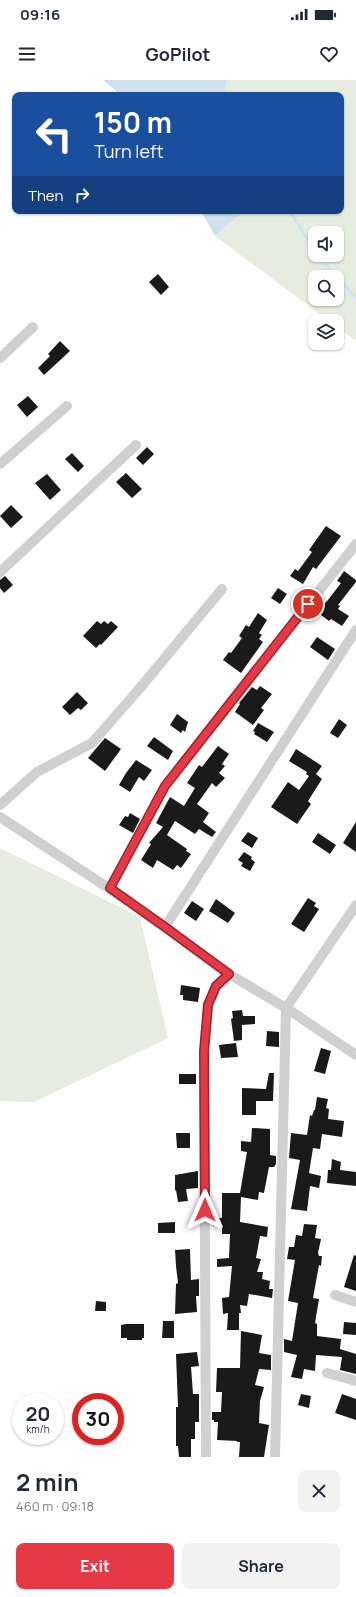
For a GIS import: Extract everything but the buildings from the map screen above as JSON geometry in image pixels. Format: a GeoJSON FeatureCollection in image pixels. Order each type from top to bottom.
{"type":"FeatureCollection","features":[{"type":"Feature","properties":{"kind":"street"},"geometry":{"type":"LineString","coordinates":[[0,358],[32,327]]}},
{"type":"Feature","properties":{"kind":"street"},"geometry":{"type":"LineString","coordinates":[[0,464],[67,406]]}},
{"type":"Feature","properties":{"kind":"street"},"geometry":{"type":"LineString","coordinates":[[0,572],[136,445]]}},
{"type":"Feature","properties":{"kind":"street"},"geometry":{"type":"LineString","coordinates":[[110,888],[165,786],[356,544]]}},
{"type":"Feature","properties":{"kind":"street"},"geometry":{"type":"LineString","coordinates":[[0,806],[37,772],[92,743],[140,688],[222,589]]}},
{"type":"Feature","properties":{"kind":"street"},"geometry":{"type":"LineString","coordinates":[[165,927],[356,630]]}},
{"type":"Feature","properties":{"kind":"street"},"geometry":{"type":"LineString","coordinates":[[0,817],[110,888],[229,974],[286,1008],[356,1055]]}},
{"type":"Feature","properties":{"kind":"street"},"geometry":{"type":"LineString","coordinates":[[275,1457],[286,1008],[356,905]]}},
{"type":"Feature","properties":{"kind":"street"},"geometry":{"type":"LineString","coordinates":[[206,1457],[204,1052],[208,1005],[216,986],[229,974]]}},
{"type":"Feature","properties":{"kind":"street"},"geometry":{"type":"LineString","coordinates":[[335,1295],[356,1302]]}},
{"type":"Feature","properties":{"kind":"street"},"geometry":{"type":"LineString","coordinates":[[328,1373],[356,1381]]}},
{"type":"Feature","properties":{"kind":"shaded area"},"geometry":{"type":"Polygon","coordinates":[[[227,80],[356,80],[356,341],[344,332],[344,314],[320,314],[309,306],[344,306],[344,270],[308,270],[308,305],[215,236],[241,214],[344,214],[344,92],[225,92],[227,80]]]}},
{"type":"Feature","properties":{"kind":"shaded area"},"geometry":{"type":"Polygon","coordinates":[[[0,848],[140,917],[168,1038],[34,1102],[0,1101],[0,848]]]}},
{"type":"Feature","properties":{"kind":"water"},"geometry":{"type":"Polygon","coordinates":[[[103,80],[227,80],[225,92],[117,92],[103,80]]]}},
{"type":"Feature","properties":{"kind":"water"},"geometry":{"type":"Polygon","coordinates":[[[203,214],[241,214],[215,236],[203,214]]]}},
{"type":"Feature","properties":{"kind":"waterway"},"geometry":{"type":"LineString","coordinates":[[292,214],[308,241]]}},
{"type":"Feature","properties":{"kind":"waterway"},"geometry":{"type":"LineString","coordinates":[[324,262],[356,298]]}},
{"type":"Feature","properties":{"kind":"route"},"geometry":{"type":"LineString","coordinates":[[205,1210],[204,1052],[208,1005],[216,986],[229,974],[110,888],[165,786],[308,604]]}}]}
